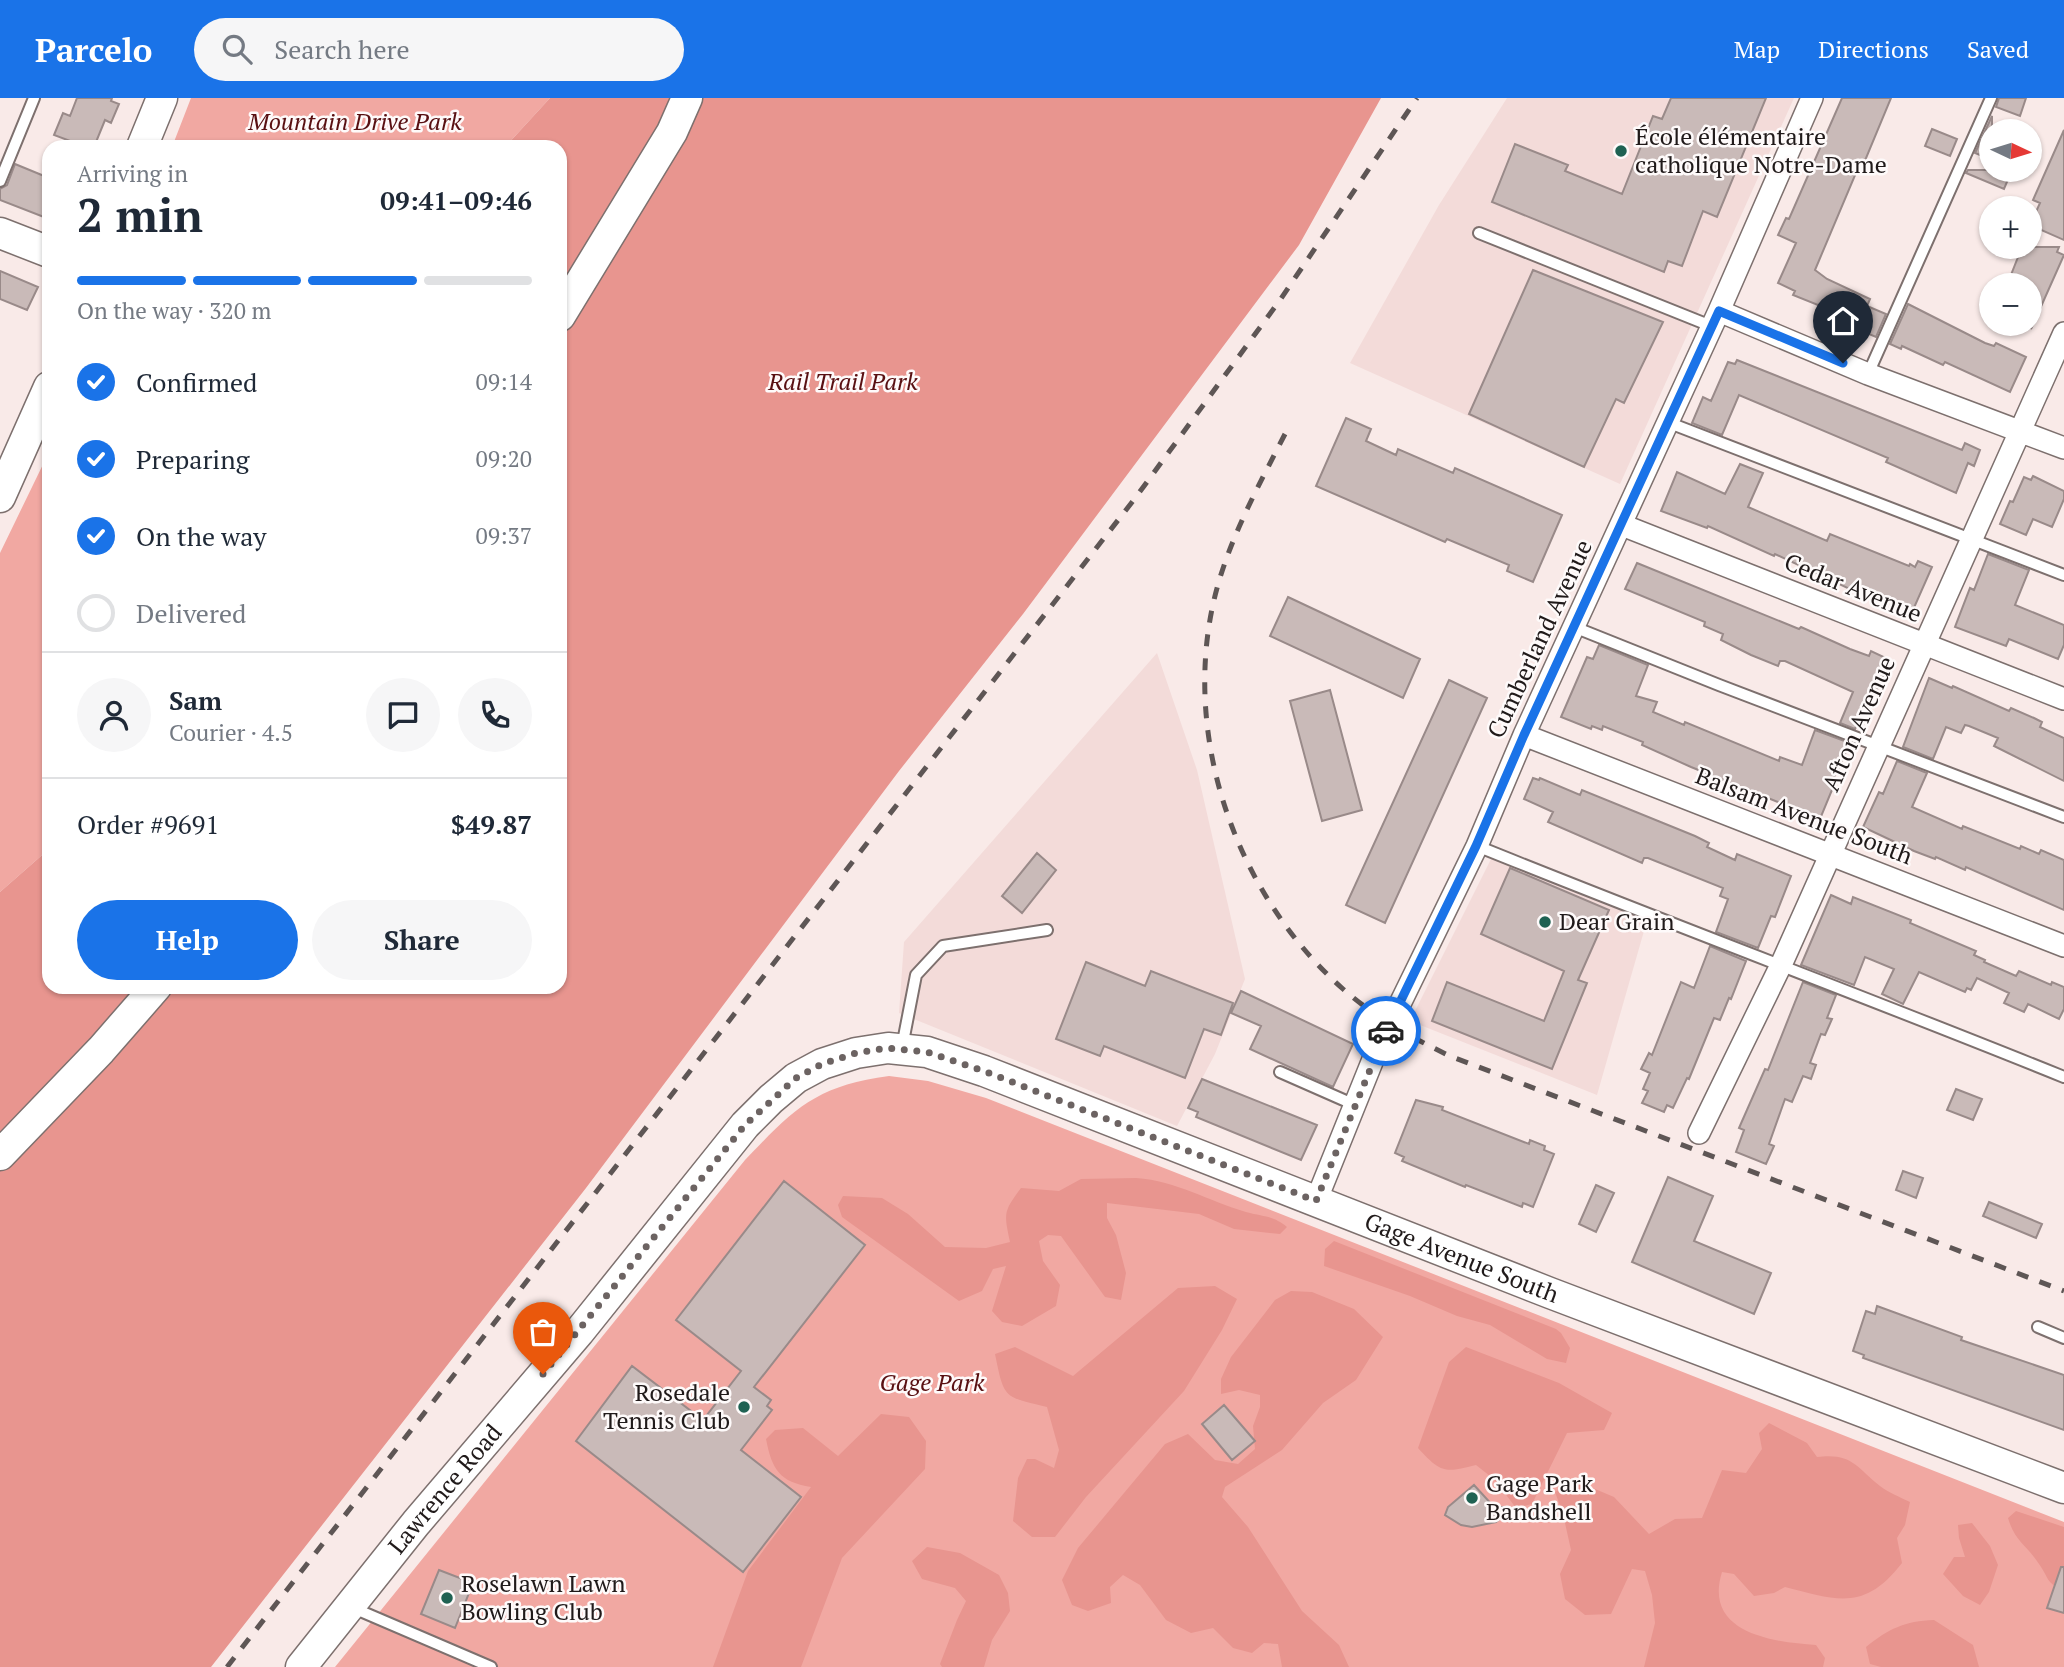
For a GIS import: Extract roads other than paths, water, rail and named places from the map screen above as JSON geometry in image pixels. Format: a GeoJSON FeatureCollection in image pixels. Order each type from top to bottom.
{"type":"FeatureCollection","features":[{"type":"Feature","properties":{"kind":"street"},"geometry":{"type":"LineString","coordinates":[[145,140],[162,98]]}},
{"type":"Feature","properties":{"kind":"street"},"geometry":{"type":"LineString","coordinates":[[567,304],[672,132],[687,98]]}},
{"type":"Feature","properties":{"kind":"street","name":"Cumberland Avenue"},"geometry":{"type":"LineString","coordinates":[[1316,1201],[1390,1024],[1476,846],[1812,98]]}},
{"type":"Feature","properties":{"kind":"street"},"geometry":{"type":"LineString","coordinates":[[0,233],[42,249]]}},
{"type":"Feature","properties":{"kind":"street"},"geometry":{"type":"LineString","coordinates":[[1715,319],[2064,447]]}},
{"type":"Feature","properties":{"kind":"street","name":"Afton Avenue"},"geometry":{"type":"LineString","coordinates":[[1699,1133],[1781,965],[2064,333]]}},
{"type":"Feature","properties":{"kind":"street"},"geometry":{"type":"LineString","coordinates":[[0,497],[42,403]]}},
{"type":"Feature","properties":{"kind":"street","name":"Cedar Avenue"},"geometry":{"type":"LineString","coordinates":[[1622,525],[2064,699]]}},
{"type":"Feature","properties":{"kind":"street","name":"Balsam Avenue South"},"geometry":{"type":"LineString","coordinates":[[1524,735],[2064,946]]}},
{"type":"Feature","properties":{"kind":"street"},"geometry":{"type":"LineString","coordinates":[[0,1155],[101,1050],[150,994]]}},
{"type":"Feature","properties":{"kind":"street","name":"Gage Avenue South"},"geometry":{"type":"LineString","coordinates":[[856,1053],[888,1048],[927,1052],[984,1071],[1550,1293],[2064,1488]]}},
{"type":"Feature","properties":{"kind":"street","name":"Lawrence Road"},"geometry":{"type":"LineString","coordinates":[[300,1667],[416,1523],[579,1332],[745,1125],[796,1078],[822,1064],[856,1053]]}},
{"type":"Feature","properties":{"kind":"lane"},"geometry":{"type":"LineString","coordinates":[[0,181],[34,98]]}},
{"type":"Feature","properties":{"kind":"lane"},"geometry":{"type":"LineString","coordinates":[[1868,374],[1991,98]]}},
{"type":"Feature","properties":{"kind":"lane"},"geometry":{"type":"LineString","coordinates":[[1479,233],[1715,319]]}},
{"type":"Feature","properties":{"kind":"lane"},"geometry":{"type":"LineString","coordinates":[[1668,422],[2064,575]]}},
{"type":"Feature","properties":{"kind":"lane"},"geometry":{"type":"LineString","coordinates":[[1574,627],[2064,817]]}},
{"type":"Feature","properties":{"kind":"lane"},"geometry":{"type":"LineString","coordinates":[[1476,846],[1630,909],[1781,965],[2064,1077]]}},
{"type":"Feature","properties":{"kind":"lane"},"geometry":{"type":"LineString","coordinates":[[902,1049],[916,975],[943,946],[1047,930]]}},
{"type":"Feature","properties":{"kind":"lane"},"geometry":{"type":"LineString","coordinates":[[1280,1072],[1355,1105]]}},
{"type":"Feature","properties":{"kind":"lane"},"geometry":{"type":"LineString","coordinates":[[2038,1328],[2064,1338]]}},
{"type":"Feature","properties":{"kind":"lane"},"geometry":{"type":"LineString","coordinates":[[349,1606],[491,1667]]}},
{"type":"Feature","properties":{"kind":"railway"},"geometry":{"type":"LineString","coordinates":[[227,1667],[1136,497],[1280,300],[1417,98]]}},
{"type":"Feature","properties":{"kind":"railway"},"geometry":{"type":"LineString","coordinates":[[1285,434],[1242,519],[1218,586],[1205,661],[1206,713],[1214,765],[1228,816],[1248,864],[1275,910],[1306,952],[1343,989],[1368,1009],[1450,1056],[2064,1291]]}},
{"type":"Feature","properties":{"kind":"place","name":"École élémentaire catholique Notre-Dame"},"geometry":{"type":"Point","coordinates":[1621,151]}},
{"type":"Feature","properties":{"kind":"place","name":"Dear Grain"},"geometry":{"type":"Point","coordinates":[1545,922]}},
{"type":"Feature","properties":{"kind":"place","name":"Rosedale Tennis Club"},"geometry":{"type":"Point","coordinates":[744,1407]}},
{"type":"Feature","properties":{"kind":"place","name":"Gage Park Bandshell"},"geometry":{"type":"Point","coordinates":[1472,1498]}},
{"type":"Feature","properties":{"kind":"place","name":"Roselawn Lawn Bowling Club"},"geometry":{"type":"Point","coordinates":[447,1598]}},
{"type":"Feature","properties":{"kind":"park label","name":"Mountain Drive Park"},"geometry":{"type":"Point","coordinates":[355,122]}},
{"type":"Feature","properties":{"kind":"park label","name":"Rail Trail Park"},"geometry":{"type":"Point","coordinates":[843,382]}},
{"type":"Feature","properties":{"kind":"park label","name":"Gage Park"},"geometry":{"type":"Point","coordinates":[932,1383]}}]}
